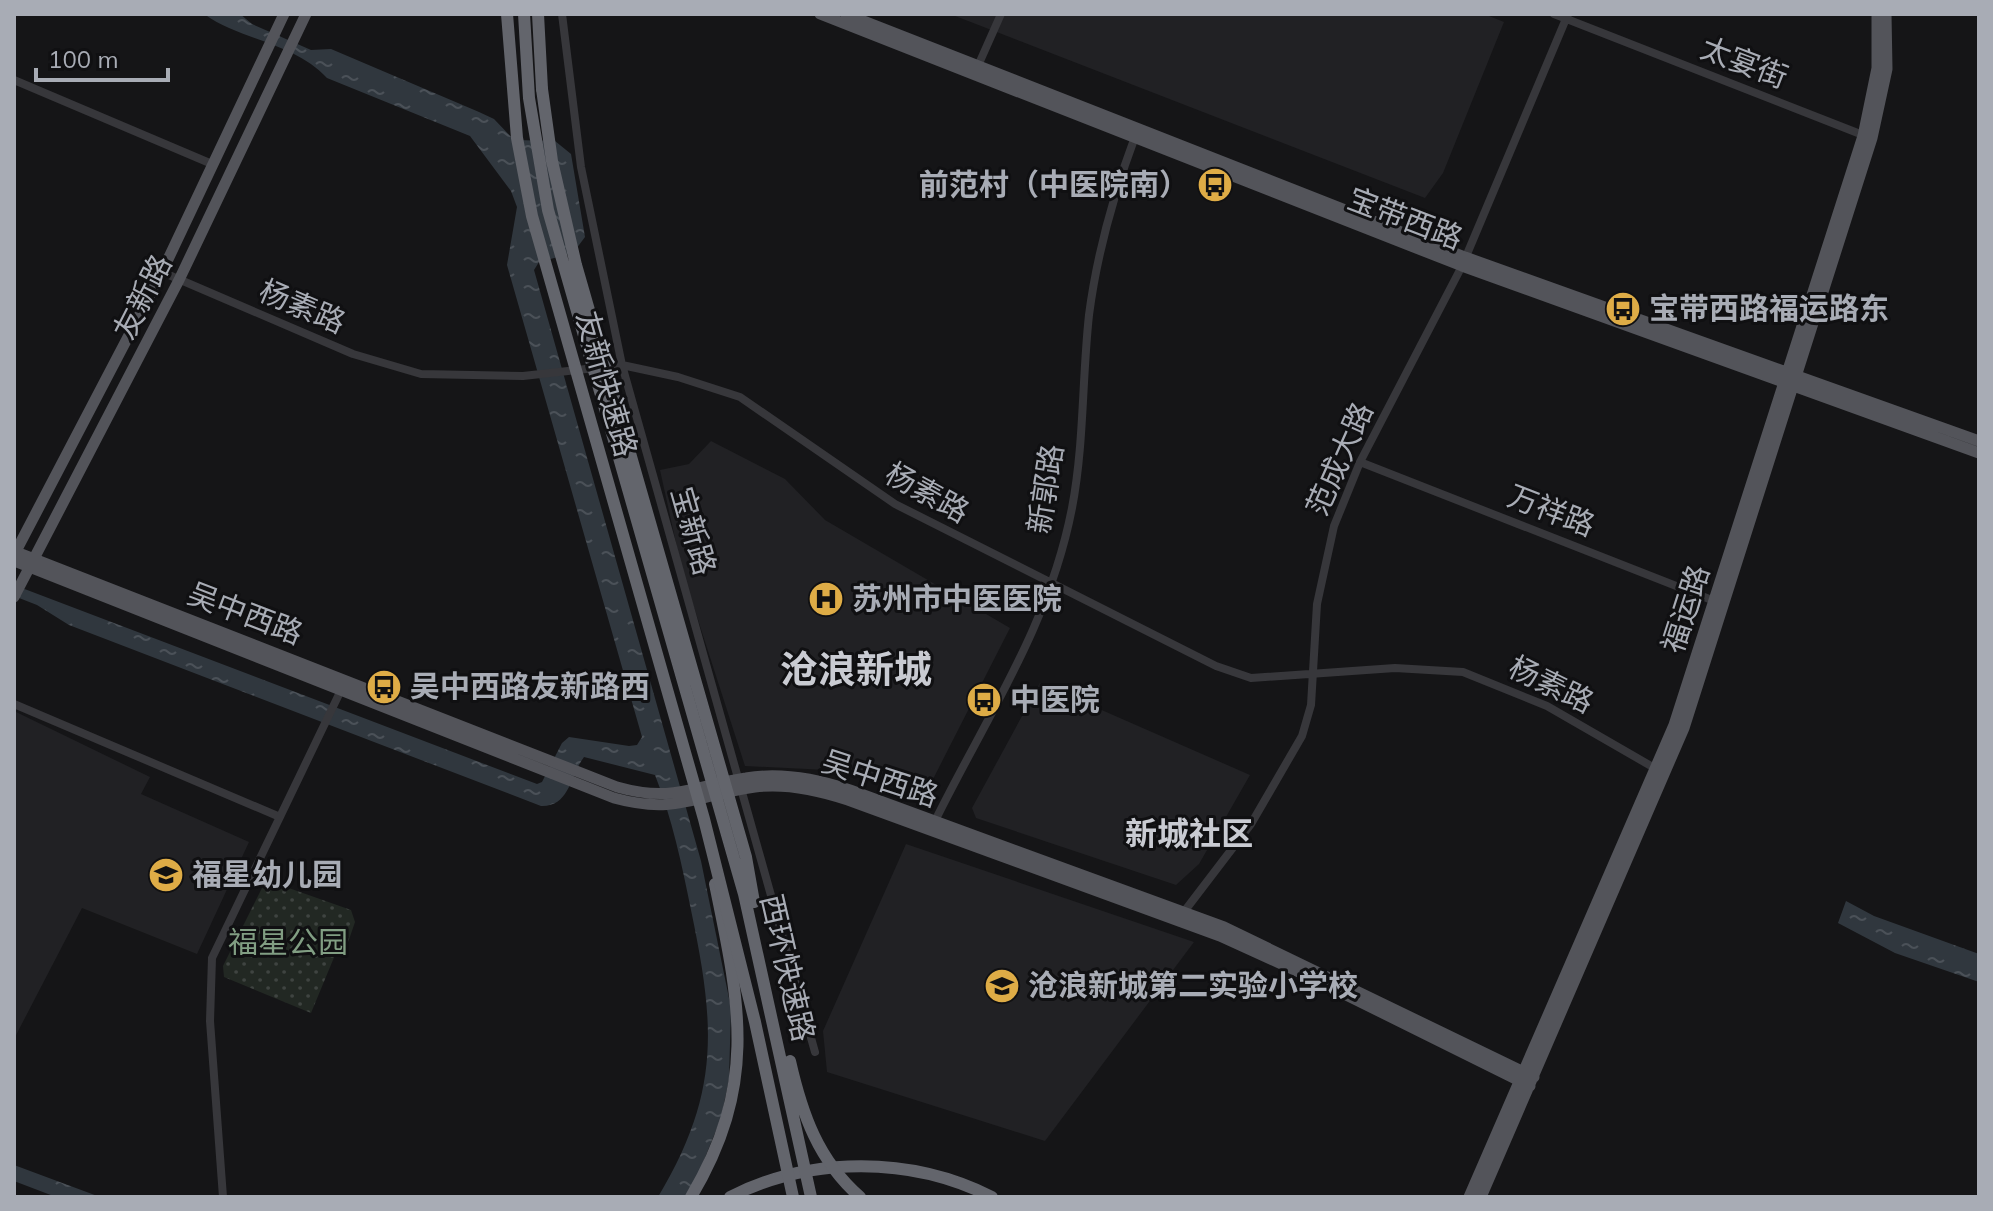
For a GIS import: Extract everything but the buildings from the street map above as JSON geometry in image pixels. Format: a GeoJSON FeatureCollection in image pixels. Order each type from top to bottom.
{"type":"FeatureCollection","features":[{"type":"Feature","properties":{"kind":"highway","name":"友新快速路"},"geometry":{"type":"LineString","coordinates":[[507,14],[517,138],[532,216],[687,762]]}},
{"type":"Feature","properties":{"kind":"highway","name":"友新快速路"},"geometry":{"type":"LineString","coordinates":[[524,14],[529,98],[548,210],[703,753]]}},
{"type":"Feature","properties":{"kind":"highway"},"geometry":{"type":"LineString","coordinates":[[538,14],[542,89],[552,161],[568,234],[746,857],[792,1072]]}},
{"type":"Feature","properties":{"kind":"highway","name":"西环快速路"},"geometry":{"type":"LineString","coordinates":[[703,753],[744,894],[811,1197]]}},
{"type":"Feature","properties":{"kind":"highway","name":"西环快速路"},"geometry":{"type":"LineString","coordinates":[[687,762],[755,1022],[793,1197]]}},
{"type":"Feature","properties":{"kind":"highway"},"geometry":{"type":"LineString","coordinates":[[729,801],[744,894]]}},
{"type":"Feature","properties":{"kind":"highway"},"geometry":{"type":"LineString","coordinates":[[691,1197],[727,1124],[739,1053],[736,991],[704,819]]}},
{"type":"Feature","properties":{"kind":"highway"},"geometry":{"type":"LineString","coordinates":[[773,1018],[815,1142],[833,1170],[860,1197]]}},
{"type":"Feature","properties":{"kind":"highway"},"geometry":{"type":"LineString","coordinates":[[730,1197],[800,1173],[874,1166],[942,1177],[992,1197]]}},
{"type":"Feature","properties":{"kind":"main road","name":"友新路"},"geometry":{"type":"LineString","coordinates":[[14,554],[162,272],[284,14]]}},
{"type":"Feature","properties":{"kind":"main road","name":"友新路"},"geometry":{"type":"LineString","coordinates":[[14,597],[179,280],[306,14]]}},
{"type":"Feature","properties":{"kind":"main road","name":"宝带西路"},"geometry":{"type":"LineString","coordinates":[[820,14],[1464,262],[1906,421],[1979,441]]}},
{"type":"Feature","properties":{"kind":"main road","name":"宝带西路"},"geometry":{"type":"LineString","coordinates":[[846,14],[975,72]]}},
{"type":"Feature","properties":{"kind":"main road","name":"福运路"},"geometry":{"type":"LineString","coordinates":[[1867,137],[1877,68],[1877,14]]}},
{"type":"Feature","properties":{"kind":"main road","name":"福运路"},"geometry":{"type":"LineString","coordinates":[[1481,1197],[1528,1080],[1662,772],[1867,137],[1887,69],[1886,14]]}},
{"type":"Feature","properties":{"kind":"main road","name":"宝带西路"},"geometry":{"type":"LineString","coordinates":[[1906,421],[1979,453]]}},
{"type":"Feature","properties":{"kind":"main road","name":"吴中西路"},"geometry":{"type":"LineString","coordinates":[[14,554],[32,564],[580,779],[617,787],[656,801],[689,798],[771,776],[816,781],[1290,956],[1528,1080]]}},
{"type":"Feature","properties":{"kind":"main road","name":"福运路"},"geometry":{"type":"LineString","coordinates":[[1469,1197],[1528,1080]]}},
{"type":"Feature","properties":{"kind":"street","name":"宝新路"},"geometry":{"type":"LineString","coordinates":[[562,14],[581,167],[622,365],[815,1052]]}},
{"type":"Feature","properties":{"kind":"street"},"geometry":{"type":"LineString","coordinates":[[975,72],[1001,14]]}},
{"type":"Feature","properties":{"kind":"street","name":"太宴街"},"geometry":{"type":"LineString","coordinates":[[1554,14],[1566,16],[1867,137]]}},
{"type":"Feature","properties":{"kind":"street","name":"范成大路"},"geometry":{"type":"LineString","coordinates":[[1181,915],[1272,793],[1302,736],[1311,705],[1317,604],[1334,526],[1360,462],[1464,262],[1566,16]]}},
{"type":"Feature","properties":{"kind":"street"},"geometry":{"type":"LineString","coordinates":[[14,80],[212,164]]}},
{"type":"Feature","properties":{"kind":"street","name":"新郭路"},"geometry":{"type":"LineString","coordinates":[[932,826],[1032,638],[1051,586],[1072,507],[1090,313],[1106,222],[1135,136]]}},
{"type":"Feature","properties":{"kind":"street","name":"杨素路"},"geometry":{"type":"LineString","coordinates":[[162,272],[353,354],[421,374],[523,376],[622,365],[678,377],[740,397],[873,491],[1051,586],[1216,666],[1251,678],[1286,678],[1395,668],[1463,672],[1547,706],[1662,772]]}},
{"type":"Feature","properties":{"kind":"street","name":"万祥路"},"geometry":{"type":"LineString","coordinates":[[1360,462],[1719,603]]}},
{"type":"Feature","properties":{"kind":"street"},"geometry":{"type":"LineString","coordinates":[[223,1197],[210,1021],[211,968],[223,935],[344,684]]}},
{"type":"Feature","properties":{"kind":"street"},"geometry":{"type":"LineString","coordinates":[[14,704],[280,817]]}},
{"type":"Feature","properties":{"kind":"shaded area"},"geometry":{"type":"Polygon","coordinates":[[[950,14],[1484,14],[1504,22],[1443,173],[1425,198],[950,14]]]}},
{"type":"Feature","properties":{"kind":"shaded area","name":"苏州市中医医院"},"geometry":{"type":"Polygon","coordinates":[[[711,441],[785,479],[825,520],[1010,628],[929,787],[908,790],[867,772],[745,766],[682,570],[660,470],[689,464],[711,441]]]}},
{"type":"Feature","properties":{"kind":"shaded area"},"geometry":{"type":"Polygon","coordinates":[[[1040,683],[1250,775],[1199,864],[1176,885],[976,818],[972,808],[1040,683]]]}},
{"type":"Feature","properties":{"kind":"shaded area"},"geometry":{"type":"Polygon","coordinates":[[[14,711],[150,777],[141,794],[249,842],[197,954],[82,908],[14,1039],[14,711]]]}},
{"type":"Feature","properties":{"kind":"shaded area","name":"沧浪新城第二实验小学校"},"geometry":{"type":"Polygon","coordinates":[[[906,844],[1194,942],[1045,1141],[827,1072],[823,1031],[906,844]]]}},
{"type":"Feature","properties":{"kind":"green space","name":"福星公园"},"geometry":{"type":"Polygon","coordinates":[[[266,880],[351,910],[355,922],[343,957],[335,955],[311,1013],[224,977],[223,966],[266,880]]]}},
{"type":"Feature","properties":{"kind":"water"},"geometry":{"type":"Polygon","coordinates":[[[204,14],[240,14],[252,24],[311,50],[331,49],[479,112],[494,119],[514,140],[555,141],[571,154],[585,237],[573,253],[539,262],[534,270],[701,861],[731,1008],[729,1079],[721,1118],[689,1197],[658,1197],[693,1124],[707,1057],[708,1024],[699,951],[684,876],[655,775],[584,757],[564,796],[551,805],[541,806],[69,625],[37,605],[14,596],[14,585],[537,784],[542,782],[562,743],[569,737],[629,746],[637,745],[642,737],[507,265],[517,207],[511,191],[470,136],[327,78],[299,57],[204,14]]]}},
{"type":"Feature","properties":{"kind":"water"},"geometry":{"type":"Polygon","coordinates":[[[1846,901],[1874,916],[1979,954],[1979,982],[1895,953],[1838,923],[1846,901]]]}},
{"type":"Feature","properties":{"kind":"water"},"geometry":{"type":"Polygon","coordinates":[[[14,1165],[100,1197],[56,1197],[14,1181],[14,1165]]]}},
{"type":"Feature","properties":{"kind":"place","name":"前范村（中医院南）"},"geometry":{"type":"Point","coordinates":[1215,185]}},
{"type":"Feature","properties":{"kind":"place","name":"宝带西路福运路东"},"geometry":{"type":"Point","coordinates":[1623,309]}},
{"type":"Feature","properties":{"kind":"place","name":"苏州市中医医院"},"geometry":{"type":"Point","coordinates":[826,599]}},
{"type":"Feature","properties":{"kind":"place","name":"吴中西路友新路西"},"geometry":{"type":"Point","coordinates":[384,687]}},
{"type":"Feature","properties":{"kind":"place","name":"中医院"},"geometry":{"type":"Point","coordinates":[984,700]}},
{"type":"Feature","properties":{"kind":"place","name":"福星幼儿园"},"geometry":{"type":"Point","coordinates":[166,875]}},
{"type":"Feature","properties":{"kind":"place","name":"沧浪新城第二实验小学校"},"geometry":{"type":"Point","coordinates":[1002,986]}},
{"type":"Feature","properties":{"kind":"district","name":"沧浪新城"},"geometry":{"type":"Point","coordinates":[856,670]}},
{"type":"Feature","properties":{"kind":"district","name":"新城社区"},"geometry":{"type":"Point","coordinates":[1189,834]}}]}
